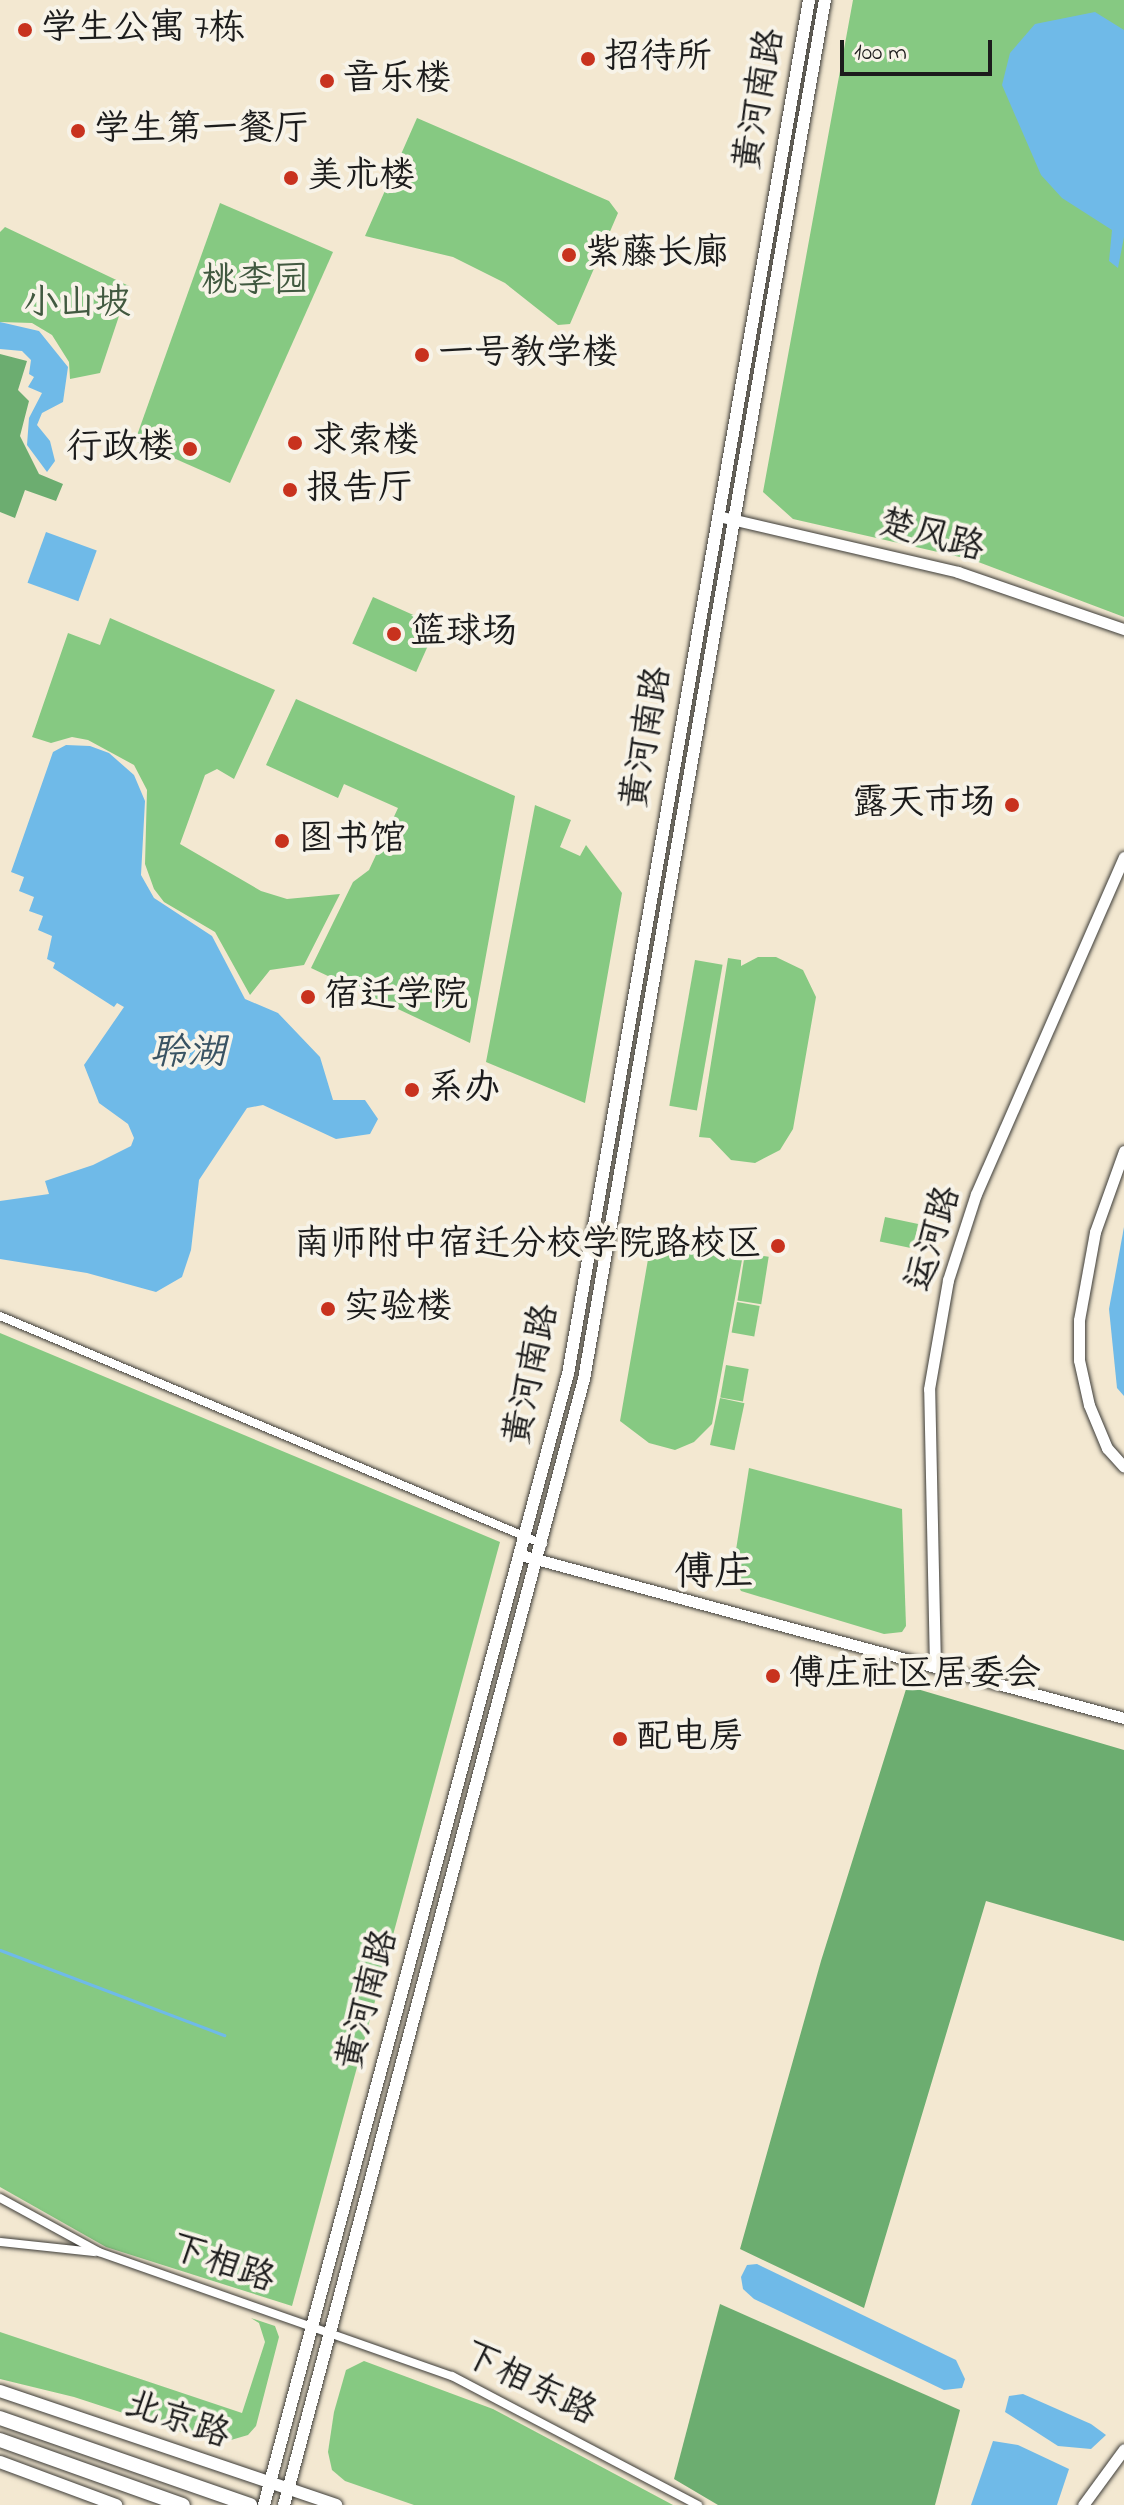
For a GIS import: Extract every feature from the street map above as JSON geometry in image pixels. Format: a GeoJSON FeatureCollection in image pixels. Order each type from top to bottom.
{"type":"FeatureCollection","features":[{"type":"Feature","properties":{"kind":"highway","name":"北京路"},"geometry":{"type":"LineString","coordinates":[[0,2418],[250,2505]]}},
{"type":"Feature","properties":{"kind":"highway"},"geometry":{"type":"LineString","coordinates":[[0,2440],[183,2505]]}},
{"type":"Feature","properties":{"kind":"main road","name":"黄河南路"},"geometry":{"type":"LineString","coordinates":[[264,2505],[568,1374],[809,0]]}},
{"type":"Feature","properties":{"kind":"main road","name":"黄河南路"},"geometry":{"type":"LineString","coordinates":[[284,2505],[327,2330],[540,1560],[584,1379],[628,1147],[825,0]]}},
{"type":"Feature","properties":{"kind":"main road","name":"北京路"},"geometry":{"type":"LineString","coordinates":[[0,2391],[336,2505]]}},
{"type":"Feature","properties":{"kind":"main road"},"geometry":{"type":"LineString","coordinates":[[0,2462],[116,2505]]}},
{"type":"Feature","properties":{"kind":"street","name":"楚风路"},"geometry":{"type":"LineString","coordinates":[[718,516],[958,572],[1124,629]]}},
{"type":"Feature","properties":{"kind":"street","name":"运河路"},"geometry":{"type":"LineString","coordinates":[[935,1667],[929,1403],[948,1280],[976,1194],[1124,857]]}},
{"type":"Feature","properties":{"kind":"street"},"geometry":{"type":"LineString","coordinates":[[1124,1151],[1095,1232],[1079,1320],[1079,1360],[1101,1434],[1124,1467]]}},
{"type":"Feature","properties":{"kind":"street"},"geometry":{"type":"LineString","coordinates":[[0,1316],[544,1544]]}},
{"type":"Feature","properties":{"kind":"street"},"geometry":{"type":"LineString","coordinates":[[521,1555],[1124,1718]]}},
{"type":"Feature","properties":{"kind":"street","name":"下相路"},"geometry":{"type":"LineString","coordinates":[[0,2198],[99,2252],[327,2330]]}},
{"type":"Feature","properties":{"kind":"street","name":"下相路"},"geometry":{"type":"LineString","coordinates":[[0,2242],[99,2252]]}},
{"type":"Feature","properties":{"kind":"street","name":"下相东路"},"geometry":{"type":"LineString","coordinates":[[327,2330],[452,2376],[698,2505]]}},
{"type":"Feature","properties":{"kind":"street"},"geometry":{"type":"LineString","coordinates":[[1083,2505],[1124,2449]]}},
{"type":"Feature","properties":{"kind":"green space"},"geometry":{"type":"Polygon","coordinates":[[[853,0],[1124,0],[1124,617],[973,560],[793,519],[763,492],[853,0]]]}},
{"type":"Feature","properties":{"kind":"green space"},"geometry":{"type":"Polygon","coordinates":[[[417,118],[609,201],[618,213],[570,324],[558,325],[505,283],[453,257],[365,236],[417,118]]]}},
{"type":"Feature","properties":{"kind":"green space","name":"桃李园"},"geometry":{"type":"Polygon","coordinates":[[[220,203],[333,252],[230,483],[135,441],[220,203]]]}},
{"type":"Feature","properties":{"kind":"green space","name":"小山坡"},"geometry":{"type":"Polygon","coordinates":[[[5,227],[129,286],[100,373],[70,379],[69,362],[52,335],[32,323],[0,322],[0,232],[5,227]]]}},
{"type":"Feature","properties":{"kind":"green space"},"geometry":{"type":"Polygon","coordinates":[[[0,354],[27,361],[18,390],[29,401],[20,436],[39,474],[63,484],[56,501],[25,490],[15,518],[0,512],[0,354]]]}},
{"type":"Feature","properties":{"kind":"green space","name":"篮球场"},"geometry":{"type":"Polygon","coordinates":[[[373,597],[437,625],[416,672],[352,644],[373,597]]]}},
{"type":"Feature","properties":{"kind":"green space"},"geometry":{"type":"Polygon","coordinates":[[[110,618],[275,690],[234,779],[217,769],[205,775],[180,844],[261,891],[287,899],[340,894],[304,965],[270,970],[250,995],[215,932],[164,902],[154,889],[145,864],[147,790],[134,765],[88,740],[72,737],[51,743],[32,737],[68,633],[100,645],[110,618]]]}},
{"type":"Feature","properties":{"kind":"green space"},"geometry":{"type":"Polygon","coordinates":[[[296,699],[515,796],[470,1043],[311,968],[353,882],[369,870],[398,808],[344,784],[338,798],[266,765],[296,699]]]}},
{"type":"Feature","properties":{"kind":"green space"},"geometry":{"type":"Polygon","coordinates":[[[535,805],[571,820],[560,847],[580,856],[586,845],[622,893],[585,1103],[486,1062],[535,805]]]}},
{"type":"Feature","properties":{"kind":"green space"},"geometry":{"type":"Polygon","coordinates":[[[758,957],[776,957],[803,970],[816,997],[793,1129],[780,1150],[755,1163],[731,1160],[710,1138],[699,1137],[728,958],[741,960],[741,966],[758,957]]]}},
{"type":"Feature","properties":{"kind":"green space"},"geometry":{"type":"Polygon","coordinates":[[[695,960],[723,965],[697,1111],[669,1106],[695,960]]]}},
{"type":"Feature","properties":{"kind":"green space"},"geometry":{"type":"Polygon","coordinates":[[[885,1217],[918,1224],[913,1249],[880,1241],[885,1217]]]}},
{"type":"Feature","properties":{"kind":"green space"},"geometry":{"type":"Polygon","coordinates":[[[685,1241],[712,1245],[729,1260],[732,1247],[744,1249],[712,1424],[694,1442],[675,1450],[649,1443],[620,1421],[651,1242],[665,1243],[664,1252],[685,1241]]]}},
{"type":"Feature","properties":{"kind":"green space"},"geometry":{"type":"Polygon","coordinates":[[[745,1253],[769,1257],[761,1304],[737,1300],[745,1253]]]}},
{"type":"Feature","properties":{"kind":"green space"},"geometry":{"type":"Polygon","coordinates":[[[737,1302],[760,1306],[754,1337],[732,1333],[737,1302]]]}},
{"type":"Feature","properties":{"kind":"green space"},"geometry":{"type":"Polygon","coordinates":[[[0,1333],[500,1542],[292,2306],[106,2247],[0,2187],[0,1333]]]}},
{"type":"Feature","properties":{"kind":"green space"},"geometry":{"type":"Polygon","coordinates":[[[726,1365],[749,1369],[743,1401],[720,1397],[726,1365]]]}},
{"type":"Feature","properties":{"kind":"green space"},"geometry":{"type":"Polygon","coordinates":[[[720,1398],[744,1403],[734,1450],[710,1445],[720,1398]]]}},
{"type":"Feature","properties":{"kind":"green space"},"geometry":{"type":"Polygon","coordinates":[[[749,1468],[902,1509],[906,1626],[902,1632],[884,1634],[741,1591],[732,1575],[749,1468]]]}},
{"type":"Feature","properties":{"kind":"green space"},"geometry":{"type":"Polygon","coordinates":[[[907,1686],[1124,1750],[1124,1941],[986,1901],[864,2308],[740,2249],[821,1961],[907,1686]]]}},
{"type":"Feature","properties":{"kind":"green space"},"geometry":{"type":"Polygon","coordinates":[[[720,2304],[960,2410],[935,2505],[718,2505],[674,2479],[720,2304]]]}},
{"type":"Feature","properties":{"kind":"green space"},"geometry":{"type":"Polygon","coordinates":[[[251,2318],[275,2326],[279,2337],[256,2426],[248,2435],[231,2440],[206,2440],[74,2397],[0,2379],[0,2332],[242,2413],[265,2342],[259,2323],[251,2318]]]}},
{"type":"Feature","properties":{"kind":"green space"},"geometry":{"type":"Polygon","coordinates":[[[364,2361],[493,2409],[673,2505],[414,2505],[345,2481],[332,2470],[328,2452],[334,2412],[346,2370],[364,2361]]]}},
{"type":"Feature","properties":{"kind":"water"},"geometry":{"type":"Polygon","coordinates":[[[1095,12],[1124,30],[1124,237],[1118,268],[1109,261],[1112,230],[1062,198],[1041,175],[1002,85],[1010,53],[1035,24],[1095,12]]]}},
{"type":"Feature","properties":{"kind":"water"},"geometry":{"type":"Polygon","coordinates":[[[0,322],[39,331],[68,367],[63,402],[42,413],[37,425],[50,441],[55,461],[47,472],[27,445],[29,418],[42,393],[28,387],[34,377],[29,374],[31,360],[22,351],[0,349],[0,322]]]}},
{"type":"Feature","properties":{"kind":"water"},"geometry":{"type":"Polygon","coordinates":[[[46,532],[97,550],[78,601],[28,583],[46,532]]]}},
{"type":"Feature","properties":{"kind":"water","name":"聆湖"},"geometry":{"type":"Polygon","coordinates":[[[66,745],[90,746],[109,753],[134,775],[145,801],[141,875],[154,898],[212,936],[245,999],[278,1013],[320,1057],[333,1100],[365,1100],[378,1119],[370,1134],[336,1139],[263,1105],[247,1108],[199,1180],[191,1250],[182,1277],[156,1292],[87,1273],[0,1259],[0,1201],[49,1194],[45,1181],[93,1165],[131,1146],[134,1138],[128,1124],[99,1103],[84,1065],[124,1007],[117,1003],[114,1007],[53,968],[55,963],[47,959],[52,936],[38,930],[43,916],[29,911],[34,897],[19,891],[24,877],[11,872],[53,752],[66,745]]]}},
{"type":"Feature","properties":{"kind":"water"},"geometry":{"type":"Polygon","coordinates":[[[1124,1227],[1124,1396],[1117,1388],[1109,1309],[1124,1227]]]}},
{"type":"Feature","properties":{"kind":"water"},"geometry":{"type":"Polygon","coordinates":[[[757,2264],[956,2360],[965,2379],[962,2388],[944,2390],[754,2299],[743,2289],[741,2277],[747,2265],[757,2264]]]}},
{"type":"Feature","properties":{"kind":"water"},"geometry":{"type":"Polygon","coordinates":[[[1023,2394],[1091,2424],[1106,2435],[1091,2449],[1058,2446],[1005,2412],[1009,2396],[1023,2394]]]}},
{"type":"Feature","properties":{"kind":"water"},"geometry":{"type":"Polygon","coordinates":[[[993,2441],[1018,2445],[1069,2469],[1057,2505],[971,2505],[993,2441]]]}},
{"type":"Feature","properties":{"kind":"waterway"},"geometry":{"type":"LineString","coordinates":[[0,1950],[224,2035]]}},
{"type":"Feature","properties":{"kind":"place","name":"学生公寓 7栋"},"geometry":{"type":"Point","coordinates":[25,30]}},
{"type":"Feature","properties":{"kind":"place","name":"招待所"},"geometry":{"type":"Point","coordinates":[588,59]}},
{"type":"Feature","properties":{"kind":"place","name":"音乐楼"},"geometry":{"type":"Point","coordinates":[327,81]}},
{"type":"Feature","properties":{"kind":"place","name":"学生第一餐厅"},"geometry":{"type":"Point","coordinates":[78,131]}},
{"type":"Feature","properties":{"kind":"place","name":"美术楼"},"geometry":{"type":"Point","coordinates":[291,178]}},
{"type":"Feature","properties":{"kind":"place","name":"紫藤长廊"},"geometry":{"type":"Point","coordinates":[569,255]}},
{"type":"Feature","properties":{"kind":"place","name":"一号教学楼"},"geometry":{"type":"Point","coordinates":[422,355]}},
{"type":"Feature","properties":{"kind":"place","name":"求索楼"},"geometry":{"type":"Point","coordinates":[295,443]}},
{"type":"Feature","properties":{"kind":"place","name":"行政楼"},"geometry":{"type":"Point","coordinates":[190,449]}},
{"type":"Feature","properties":{"kind":"place","name":"报告厅"},"geometry":{"type":"Point","coordinates":[290,490]}},
{"type":"Feature","properties":{"kind":"place","name":"篮球场"},"geometry":{"type":"Point","coordinates":[394,634]}},
{"type":"Feature","properties":{"kind":"place","name":"露天市场"},"geometry":{"type":"Point","coordinates":[1012,805]}},
{"type":"Feature","properties":{"kind":"place","name":"图书馆"},"geometry":{"type":"Point","coordinates":[282,841]}},
{"type":"Feature","properties":{"kind":"place","name":"宿迁学院"},"geometry":{"type":"Point","coordinates":[308,997]}},
{"type":"Feature","properties":{"kind":"place","name":"系办"},"geometry":{"type":"Point","coordinates":[412,1090]}},
{"type":"Feature","properties":{"kind":"place","name":"南师附中宿迁分校学院路校区"},"geometry":{"type":"Point","coordinates":[778,1246]}},
{"type":"Feature","properties":{"kind":"place","name":"实验楼"},"geometry":{"type":"Point","coordinates":[328,1309]}},
{"type":"Feature","properties":{"kind":"place","name":"傅庄社区居委会"},"geometry":{"type":"Point","coordinates":[773,1676]}},
{"type":"Feature","properties":{"kind":"place","name":"配电房"},"geometry":{"type":"Point","coordinates":[620,1739]}},
{"type":"Feature","properties":{"kind":"district","name":"傅庄"},"geometry":{"type":"Point","coordinates":[714,1575]}}]}
